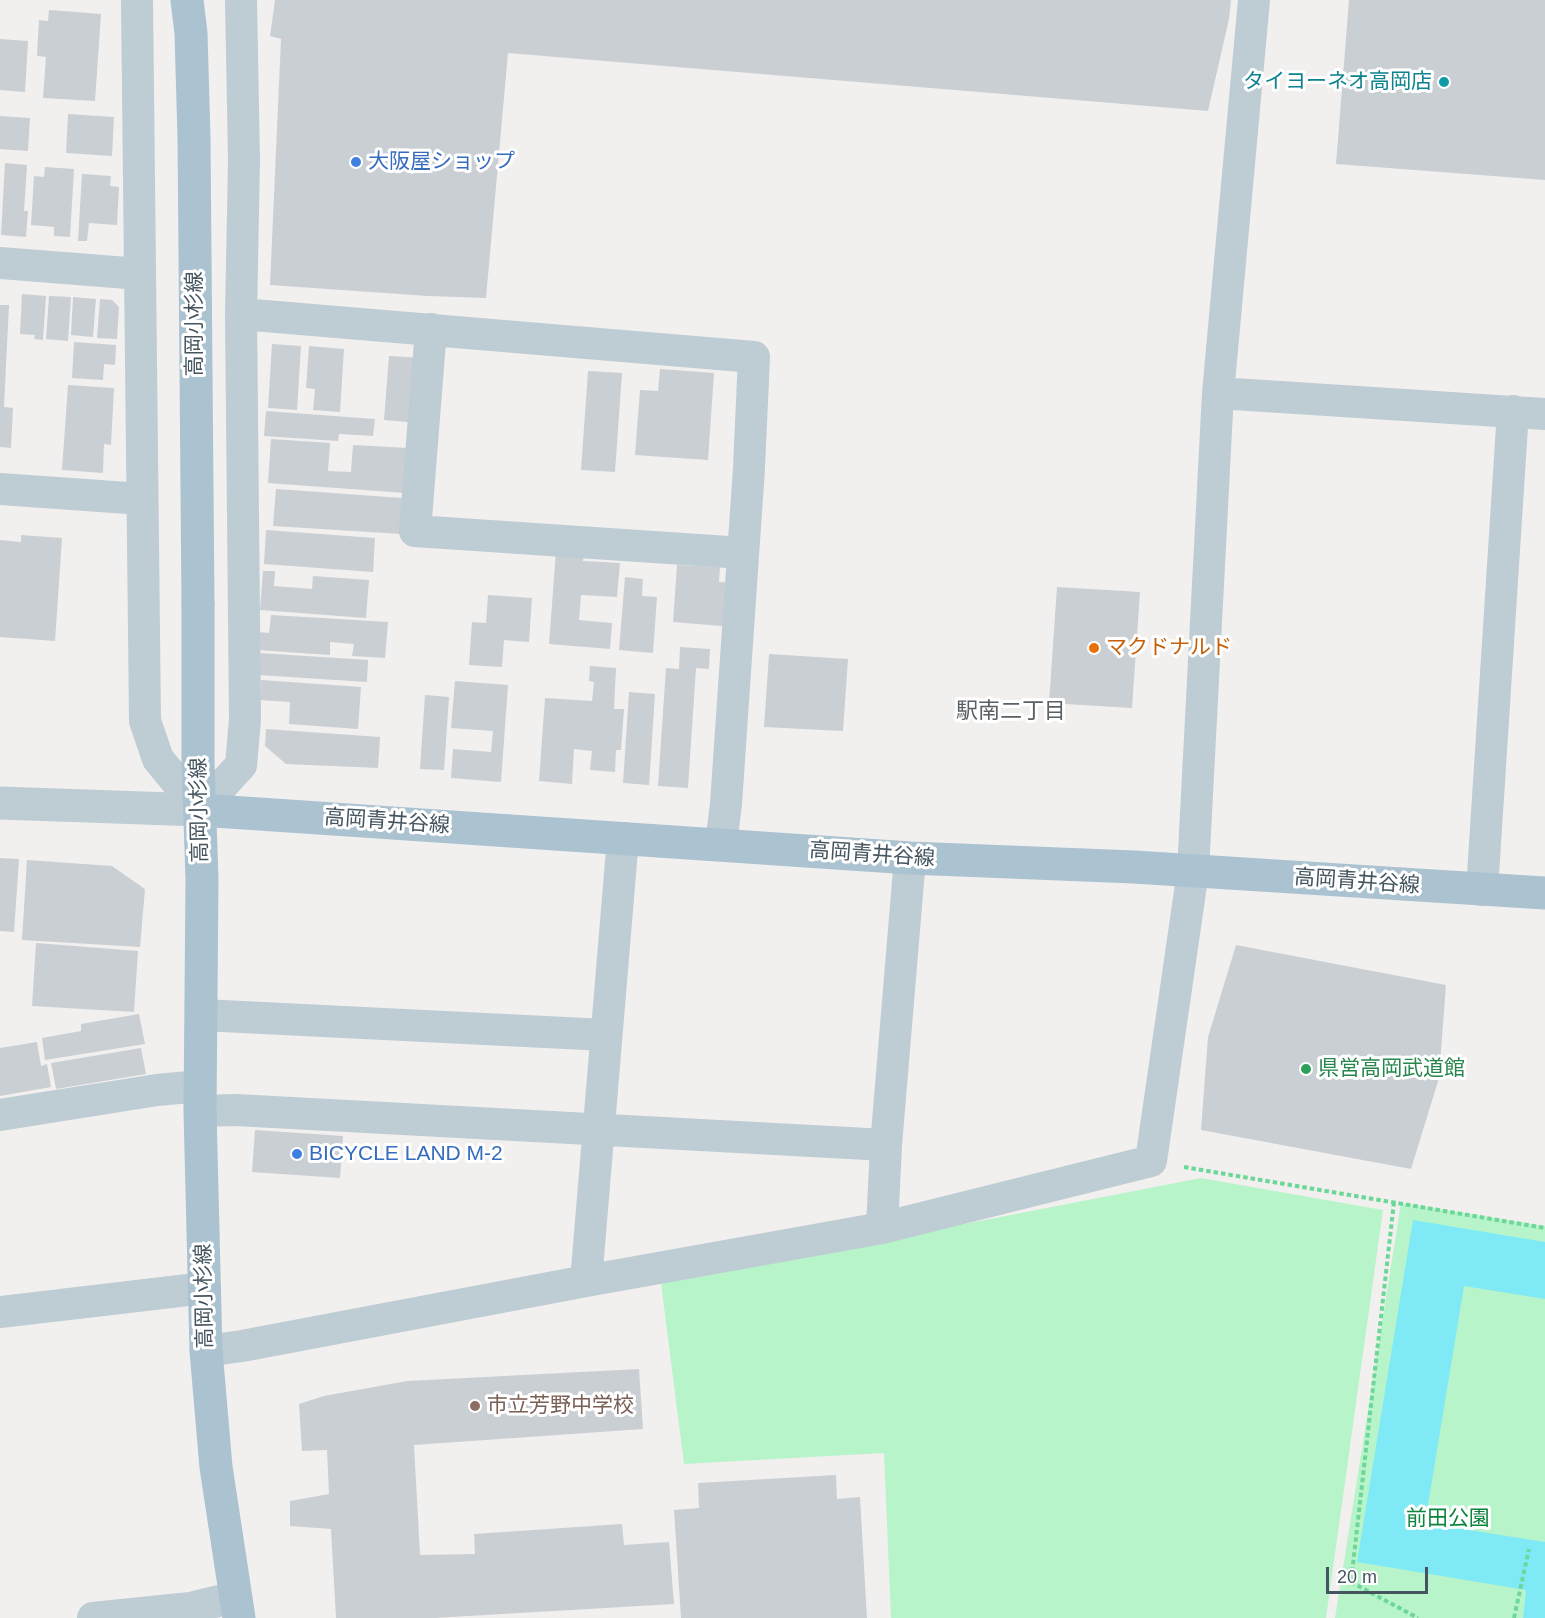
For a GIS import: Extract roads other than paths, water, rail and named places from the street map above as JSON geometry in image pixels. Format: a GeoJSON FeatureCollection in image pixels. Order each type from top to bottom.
{"type":"FeatureCollection","features":[{"type":"Feature","properties":{"kind":"main road","name":"高岡小杉線"},"geometry":{"type":"LineString","coordinates":[[187,0],[191,33],[194,138],[202,1015],[200,1099],[206,1351],[216,1467],[237,1607]]}},
{"type":"Feature","properties":{"kind":"main road","name":"高岡青井谷線"},"geometry":{"type":"LineString","coordinates":[[200,810],[910,858],[1193,871],[1545,893]]}},
{"type":"Feature","properties":{"kind":"street"},"geometry":{"type":"LineString","coordinates":[[137,0],[145,720],[158,759],[200,810]]}},
{"type":"Feature","properties":{"kind":"street"},"geometry":{"type":"LineString","coordinates":[[0,803],[200,810],[241,765],[245,719],[241,314],[244,160],[241,0]]}},
{"type":"Feature","properties":{"kind":"street"},"geometry":{"type":"LineString","coordinates":[[206,1351],[882,1228],[1151,1161],[1193,871],[1218,393],[1254,0]]}},
{"type":"Feature","properties":{"kind":"street"},"geometry":{"type":"LineString","coordinates":[[0,262],[140,274]]}},
{"type":"Feature","properties":{"kind":"street"},"geometry":{"type":"LineString","coordinates":[[241,314],[754,357],[726,804],[721,844]]}},
{"type":"Feature","properties":{"kind":"street"},"geometry":{"type":"LineString","coordinates":[[431,329],[415,531],[743,553]]}},
{"type":"Feature","properties":{"kind":"street"},"geometry":{"type":"LineString","coordinates":[[1218,393],[1545,414]]}},
{"type":"Feature","properties":{"kind":"street"},"geometry":{"type":"LineString","coordinates":[[1482,890],[1513,411]]}},
{"type":"Feature","properties":{"kind":"street"},"geometry":{"type":"LineString","coordinates":[[0,489],[142,499]]}},
{"type":"Feature","properties":{"kind":"street"},"geometry":{"type":"LineString","coordinates":[[586,1281],[623,838]]}},
{"type":"Feature","properties":{"kind":"street"},"geometry":{"type":"LineString","coordinates":[[882,1228],[886,1145],[910,858]]}},
{"type":"Feature","properties":{"kind":"street"},"geometry":{"type":"LineString","coordinates":[[202,1015],[606,1035]]}},
{"type":"Feature","properties":{"kind":"street"},"geometry":{"type":"LineString","coordinates":[[0,1115],[157,1090],[200,1099],[236,1110],[886,1145]]}},
{"type":"Feature","properties":{"kind":"street"},"geometry":{"type":"LineString","coordinates":[[0,1312],[205,1288]]}},
{"type":"Feature","properties":{"kind":"street"},"geometry":{"type":"LineString","coordinates":[[93,1618],[190,1608],[237,1607]]}},
{"type":"Feature","properties":{"kind":"water"},"geometry":{"type":"Polygon","coordinates":[[[1413,1220],[1545,1242],[1545,1299],[1464,1286],[1425,1523],[1545,1542],[1545,1618],[1523,1618],[1526,1590],[1357,1562],[1413,1220]]]}},
{"type":"Feature","properties":{"kind":"place","name":"タイヨーネオ高岡店"},"geometry":{"type":"Point","coordinates":[1444,82]}},
{"type":"Feature","properties":{"kind":"place","name":"大阪屋ショップ"},"geometry":{"type":"Point","coordinates":[356,162]}},
{"type":"Feature","properties":{"kind":"place","name":"マクドナルド"},"geometry":{"type":"Point","coordinates":[1094,648]}},
{"type":"Feature","properties":{"kind":"place","name":"県営高岡武道館"},"geometry":{"type":"Point","coordinates":[1306,1069]}},
{"type":"Feature","properties":{"kind":"place","name":"BICYCLE LAND M-2"},"geometry":{"type":"Point","coordinates":[297,1154]}},
{"type":"Feature","properties":{"kind":"place","name":"市立芳野中学校"},"geometry":{"type":"Point","coordinates":[475,1406]}},
{"type":"Feature","properties":{"kind":"district","name":"駅南二丁目"},"geometry":{"type":"Point","coordinates":[1011,712]}},
{"type":"Feature","properties":{"kind":"park label","name":"前田公園"},"geometry":{"type":"Point","coordinates":[1448,1519]}}]}
